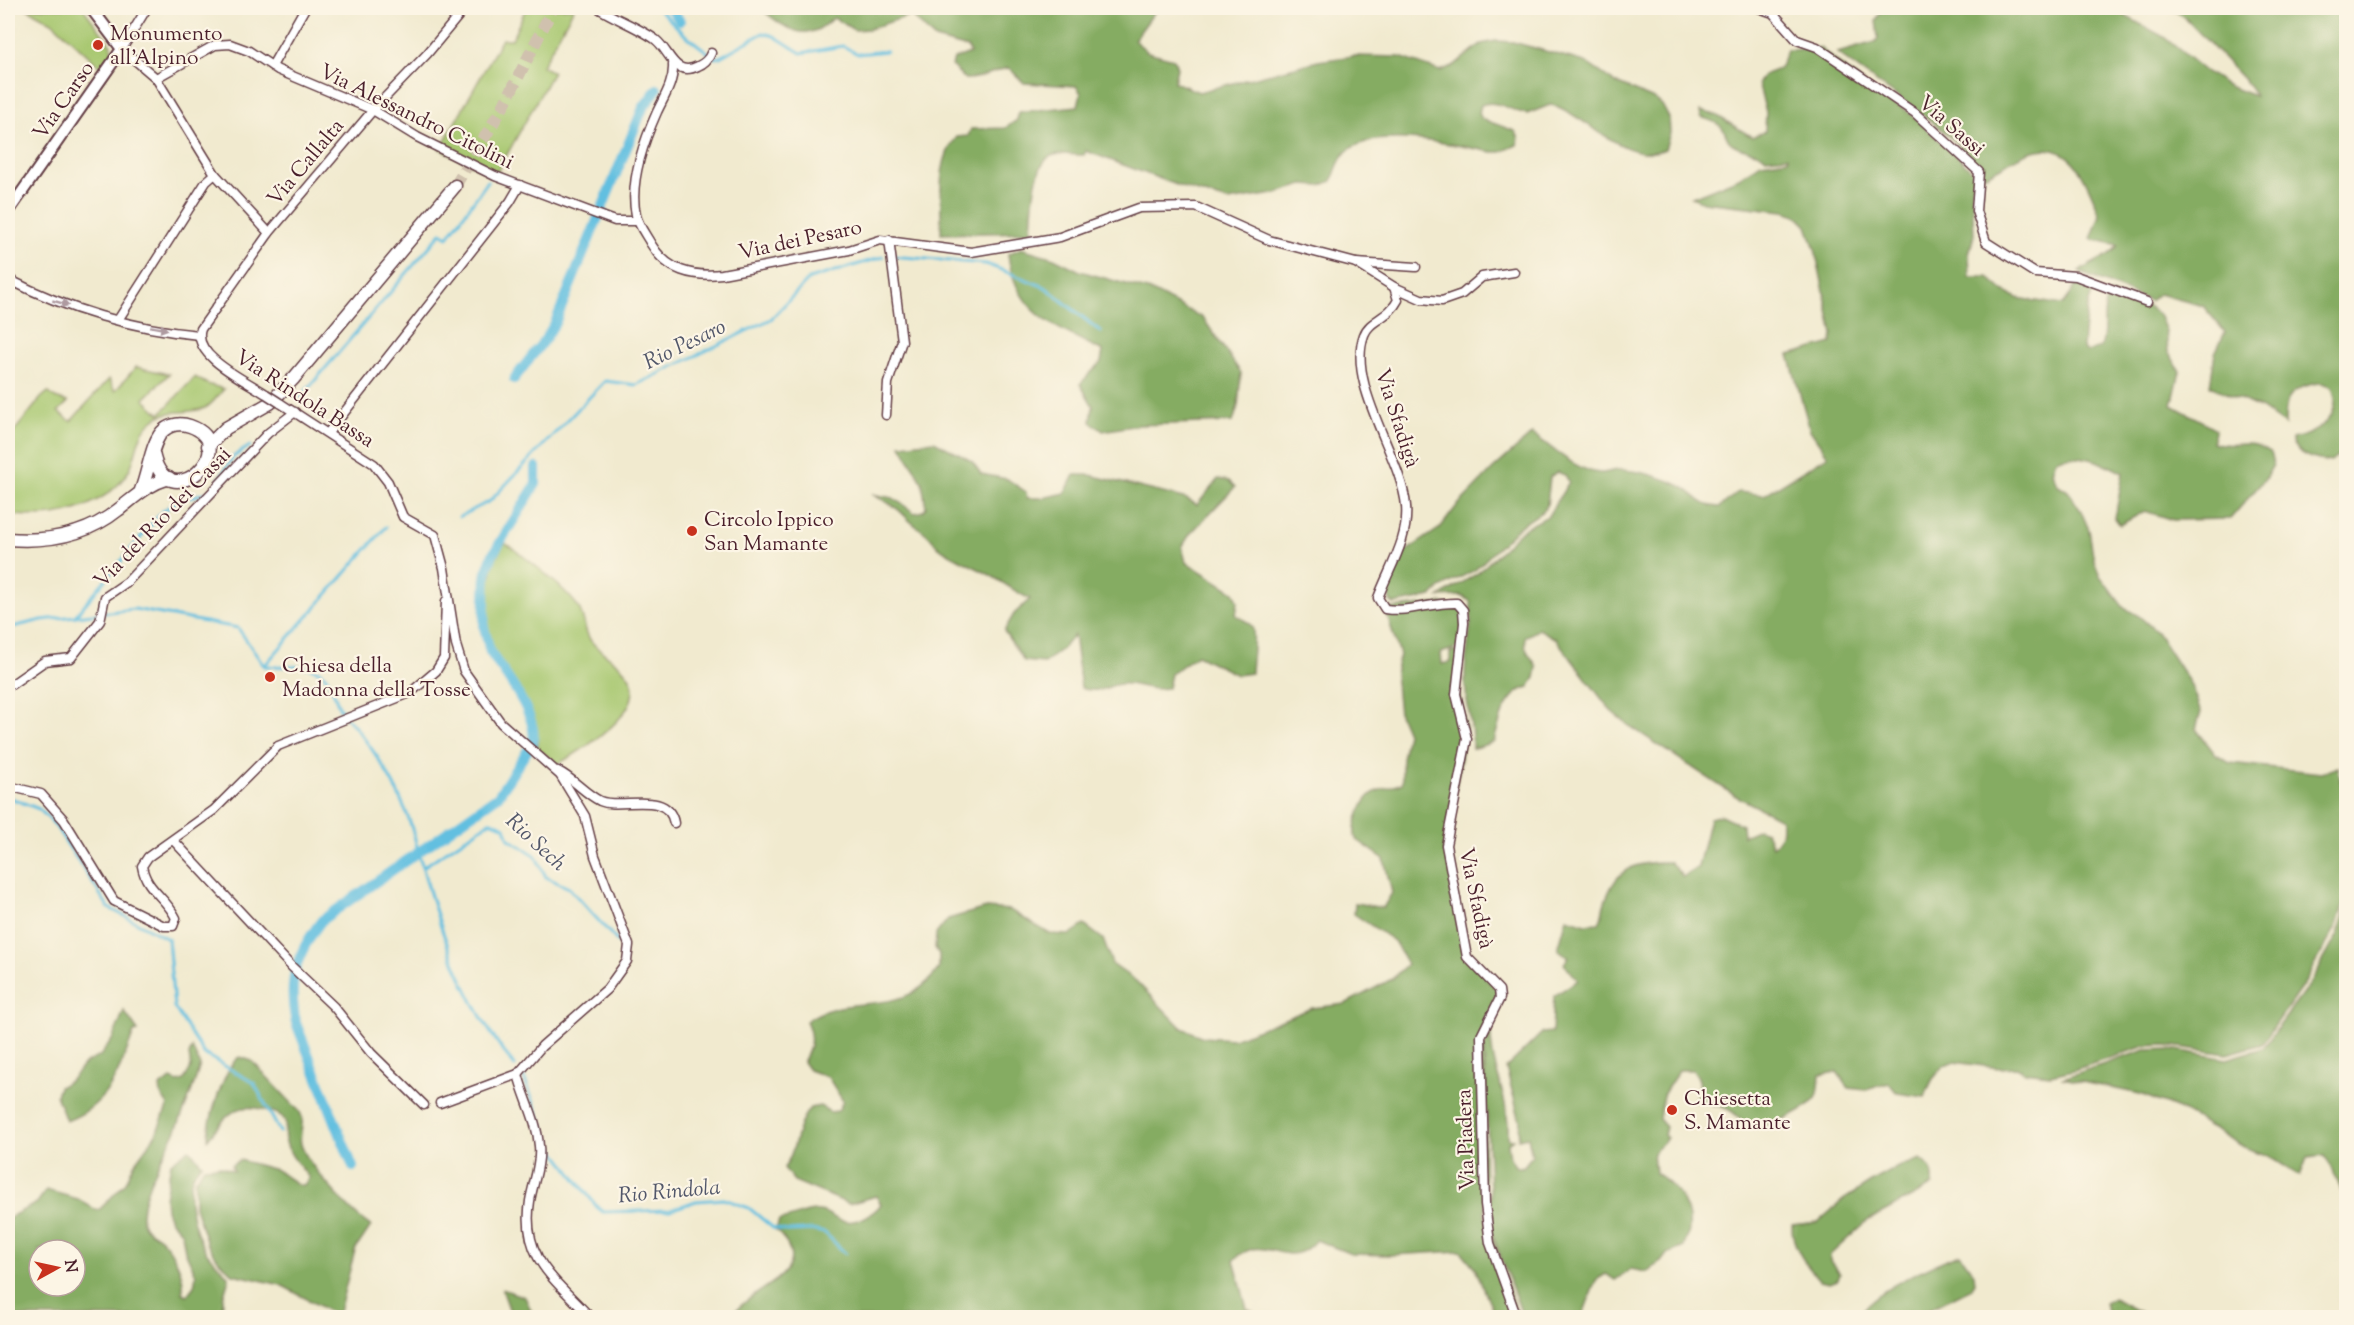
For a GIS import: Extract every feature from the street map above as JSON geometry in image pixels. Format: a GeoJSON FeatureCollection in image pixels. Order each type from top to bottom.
{"type":"FeatureCollection","features":[{"type":"Feature","properties":{"kind":"main road"},"geometry":{"type":"LineString","coordinates":[[208,446],[226,428],[270,403],[294,378],[455,186]]}},
{"type":"Feature","properties":{"kind":"main road"},"geometry":{"type":"LineString","coordinates":[[141,490],[149,473],[154,444],[165,429],[183,424],[200,431],[226,428]]}},
{"type":"Feature","properties":{"kind":"main road"},"geometry":{"type":"LineString","coordinates":[[153,453],[159,470],[169,477],[184,480],[201,472],[209,455],[208,446],[200,431]]}},
{"type":"Feature","properties":{"kind":"main road"},"geometry":{"type":"LineString","coordinates":[[8,539],[42,540],[86,529],[116,512],[141,490],[169,477]]}},
{"type":"Feature","properties":{"kind":"street"},"geometry":{"type":"LineString","coordinates":[[8,279],[50,300],[118,320],[199,335],[268,233],[215,174],[156,78],[122,49],[91,8]]}},
{"type":"Feature","properties":{"kind":"street","name":"Via Carso"},"geometry":{"type":"LineString","coordinates":[[8,212],[122,49],[147,8]]}},
{"type":"Feature","properties":{"kind":"street"},"geometry":{"type":"LineString","coordinates":[[272,66],[305,8]]}},
{"type":"Feature","properties":{"kind":"street","name":"Via Callalta"},"geometry":{"type":"LineString","coordinates":[[268,233],[373,110],[427,54],[465,8]]}},
{"type":"Feature","properties":{"kind":"street"},"geometry":{"type":"LineString","coordinates":[[598,8],[617,21],[655,39],[673,65],[668,90],[650,128],[641,159],[635,195],[637,221]]}},
{"type":"Feature","properties":{"kind":"street","name":"Via Sassi"},"geometry":{"type":"LineString","coordinates":[[1759,8],[1773,13],[1797,40],[1817,47],[1915,113],[1979,172],[1976,211],[1986,242],[2035,273],[2076,276],[2147,302]]}},
{"type":"Feature","properties":{"kind":"street","name":"Via Alessandro Citolini"},"geometry":{"type":"LineString","coordinates":[[156,78],[219,44],[230,44],[249,51],[272,66],[373,110],[448,153],[520,185],[608,219],[622,222],[637,221]]}},
{"type":"Feature","properties":{"kind":"street"},"geometry":{"type":"LineString","coordinates":[[673,65],[687,70],[698,66],[710,55]]}},
{"type":"Feature","properties":{"kind":"street"},"geometry":{"type":"LineString","coordinates":[[118,320],[206,182],[215,174]]}},
{"type":"Feature","properties":{"kind":"street"},"geometry":{"type":"LineString","coordinates":[[328,434],[520,185]]}},
{"type":"Feature","properties":{"kind":"street"},"geometry":{"type":"LineString","coordinates":[[889,240],[971,252],[1060,237],[1139,208],[1196,207],[1269,240],[1356,263],[1416,267]]}},
{"type":"Feature","properties":{"kind":"street","name":"Via dei Pesaro"},"geometry":{"type":"LineString","coordinates":[[637,221],[657,254],[667,264],[691,274],[707,275],[889,240],[902,340],[888,383],[886,415]]}},
{"type":"Feature","properties":{"kind":"street"},"geometry":{"type":"LineString","coordinates":[[1356,263],[1394,287],[1421,299],[1442,301],[1462,294],[1482,278],[1514,272]]}},
{"type":"Feature","properties":{"kind":"street","name":"Via Sfadigà"},"geometry":{"type":"LineString","coordinates":[[1394,287],[1398,300],[1392,312],[1378,319],[1365,332],[1360,350],[1372,406],[1401,485],[1406,506],[1405,527],[1401,542],[1378,598],[1385,609],[1457,603],[1463,610],[1464,623],[1456,693],[1467,739],[1446,845],[1467,957],[1480,970]]}},
{"type":"Feature","properties":{"kind":"street","name":"Via Rindola Bassa"},"geometry":{"type":"LineString","coordinates":[[199,335],[201,346],[211,357],[374,464],[388,482],[403,517],[435,535],[448,592],[456,645],[464,671],[491,711],[519,740],[555,770]]}},
{"type":"Feature","properties":{"kind":"street","name":"Via del Rio dei Casai"},"geometry":{"type":"LineString","coordinates":[[8,687],[45,661],[71,658],[94,630],[102,616],[105,597],[127,582],[268,432],[295,412]]}},
{"type":"Feature","properties":{"kind":"street"},"geometry":{"type":"LineString","coordinates":[[8,786],[40,794],[64,820],[114,901],[164,926],[173,926],[176,922],[173,912],[151,890],[144,877],[142,866],[148,857],[174,841],[214,810],[278,746],[345,717],[400,698],[436,671],[444,658],[442,640],[448,592]]}},
{"type":"Feature","properties":{"kind":"street"},"geometry":{"type":"LineString","coordinates":[[555,770],[568,776],[589,794],[608,804],[646,802],[662,807],[670,813],[674,824]]}},
{"type":"Feature","properties":{"kind":"street"},"geometry":{"type":"LineString","coordinates":[[440,1103],[518,1074],[542,1046],[602,996],[621,973],[628,953],[627,938],[595,856],[585,816],[555,770]]}},
{"type":"Feature","properties":{"kind":"street"},"geometry":{"type":"LineString","coordinates":[[174,841],[291,966],[312,984],[357,1032],[371,1053],[424,1105]]}},
{"type":"Feature","properties":{"kind":"street","name":"Via Piadera"},"geometry":{"type":"LineString","coordinates":[[1480,970],[1499,990],[1500,998],[1481,1036],[1485,1204],[1490,1243],[1517,1317]]}},
{"type":"Feature","properties":{"kind":"street"},"geometry":{"type":"LineString","coordinates":[[518,1074],[529,1104],[539,1147],[528,1217],[532,1248],[544,1268],[591,1317]]}},
{"type":"Feature","properties":{"kind":"green space"},"geometry":{"type":"Polygon","coordinates":[[[26,8],[83,8],[111,45],[112,53],[103,68],[52,22],[26,8]]]}},
{"type":"Feature","properties":{"kind":"green space"},"geometry":{"type":"Polygon","coordinates":[[[526,8],[574,8],[542,66],[553,72],[495,176],[440,149],[502,39],[512,39],[526,8]]]}},
{"type":"Feature","properties":{"kind":"green space"},"geometry":{"type":"Polygon","coordinates":[[[760,8],[1152,8],[1156,10],[1134,40],[1148,52],[1174,59],[1177,68],[1174,82],[1199,92],[1318,61],[1354,56],[1400,57],[1440,71],[1453,66],[1481,44],[1496,41],[1513,42],[1585,62],[1616,83],[1656,100],[1662,105],[1669,118],[1670,133],[1665,149],[1651,152],[1637,151],[1623,146],[1556,106],[1550,105],[1527,114],[1493,103],[1481,105],[1479,113],[1482,119],[1515,131],[1519,138],[1517,145],[1501,152],[1437,142],[1376,140],[1359,144],[1346,152],[1339,162],[1332,181],[1320,186],[1303,185],[1274,194],[1228,201],[1182,187],[1086,151],[1084,155],[1059,154],[1051,156],[1040,169],[1035,190],[1031,232],[941,234],[943,170],[945,158],[957,137],[968,136],[971,129],[1005,128],[1017,120],[1019,112],[1078,106],[1081,93],[1076,86],[1024,83],[1009,68],[965,79],[952,66],[954,59],[970,53],[968,48],[935,39],[911,15],[869,29],[854,30],[834,18],[817,30],[801,32],[786,27],[760,8]]]}},
{"type":"Feature","properties":{"kind":"green space"},"geometry":{"type":"Polygon","coordinates":[[[1883,8],[2111,8],[2164,37],[2206,72],[2228,86],[2255,96],[2249,85],[2186,19],[2171,8],[2346,8],[2346,449],[2331,462],[2305,455],[2292,443],[2292,439],[2318,429],[2331,416],[2335,398],[2332,387],[2318,383],[2295,391],[2286,404],[2285,425],[2260,408],[2210,386],[2215,353],[2225,332],[2203,306],[2159,294],[2150,301],[2079,272],[2110,253],[2118,245],[2091,239],[2100,215],[2086,181],[2071,160],[2062,153],[2038,150],[2024,154],[1983,176],[1971,158],[1955,141],[1837,53],[1875,42],[1878,38],[1876,20],[1883,8]]]}},
{"type":"Feature","properties":{"kind":"green space"},"geometry":{"type":"Polygon","coordinates":[[[1820,48],[1873,91],[1907,111],[1976,174],[1972,190],[1974,235],[1969,254],[1970,277],[1988,277],[2005,292],[2017,298],[2063,305],[2075,287],[2076,280],[2095,286],[2089,300],[2085,324],[2083,348],[2087,352],[2101,348],[2105,308],[2110,293],[2145,304],[2159,315],[2166,331],[2168,351],[2180,371],[2172,405],[2216,429],[2212,442],[2228,445],[2255,445],[2270,452],[2273,465],[2265,479],[2230,519],[2173,520],[2145,511],[2120,525],[2115,518],[2123,473],[2090,459],[2072,456],[2056,460],[2052,472],[2057,484],[2068,491],[2081,511],[2089,530],[2094,561],[2100,576],[2124,608],[2139,616],[2157,632],[2191,685],[2201,712],[2196,729],[2216,755],[2230,763],[2321,773],[2338,767],[2341,783],[2346,786],[2346,895],[2337,925],[2306,981],[2262,1044],[2227,1054],[2166,1045],[2145,1046],[2074,1070],[2050,1075],[2025,1072],[2017,1067],[1999,1068],[1954,1062],[1939,1070],[1925,1097],[1897,1093],[1889,1083],[1866,1090],[1849,1088],[1837,1072],[1820,1075],[1817,1096],[1805,1108],[1777,1122],[1759,1127],[1746,1124],[1723,1107],[1694,1101],[1699,1089],[1698,1078],[1693,1070],[1679,1070],[1663,1095],[1659,1119],[1666,1127],[1664,1135],[1667,1138],[1653,1153],[1655,1173],[1680,1196],[1687,1212],[1689,1231],[1684,1247],[1667,1254],[1661,1262],[1646,1272],[1631,1269],[1615,1280],[1606,1274],[1596,1280],[1582,1317],[1523,1317],[1492,1233],[1484,1051],[1491,1025],[1493,1054],[1506,1110],[1508,1139],[1513,1139],[1508,1143],[1510,1159],[1516,1167],[1523,1167],[1532,1156],[1528,1137],[1518,1139],[1520,1121],[1506,1068],[1542,1033],[1552,1032],[1554,996],[1578,980],[1564,964],[1568,957],[1558,949],[1567,918],[1586,924],[1599,923],[1614,882],[1621,874],[1637,865],[1670,862],[1683,877],[1698,867],[1710,818],[1721,815],[1742,825],[1743,836],[1759,829],[1766,832],[1772,846],[1781,834],[1781,819],[1734,795],[1628,725],[1611,711],[1556,639],[1539,629],[1525,637],[1526,649],[1537,667],[1535,678],[1529,687],[1521,690],[1509,701],[1501,717],[1494,742],[1472,749],[1472,730],[1465,684],[1471,620],[1470,601],[1462,596],[1439,597],[1478,573],[1523,529],[1548,516],[1569,482],[1565,475],[1557,472],[1550,477],[1547,506],[1543,511],[1520,526],[1475,570],[1440,588],[1431,597],[1394,604],[1390,601],[1388,589],[1405,552],[1440,528],[1456,507],[1493,469],[1532,434],[1582,468],[1601,473],[1626,470],[1656,476],[1684,487],[1705,504],[1720,507],[1738,492],[1764,495],[1828,456],[1810,430],[1789,355],[1832,343],[1833,334],[1815,249],[1807,226],[1796,215],[1784,211],[1703,202],[1692,197],[1739,178],[1761,163],[1788,159],[1788,156],[1766,158],[1734,145],[1721,127],[1701,117],[1700,111],[1716,115],[1752,137],[1765,131],[1766,112],[1758,83],[1763,75],[1779,69],[1787,50],[1820,48]]]}},
{"type":"Feature","properties":{"kind":"green space"},"geometry":{"type":"Polygon","coordinates":[[[1021,248],[1054,258],[1080,271],[1154,292],[1203,318],[1241,373],[1238,406],[1233,422],[1138,425],[1103,431],[1091,422],[1093,406],[1080,384],[1101,362],[1103,351],[1054,326],[1029,305],[1019,291],[1012,274],[1008,254],[1021,248]]]}},
{"type":"Feature","properties":{"kind":"green space"},"geometry":{"type":"Polygon","coordinates":[[[136,367],[169,374],[144,399],[160,414],[195,377],[207,384],[224,389],[205,408],[167,413],[150,423],[140,437],[128,472],[121,482],[101,498],[65,513],[36,516],[8,515],[8,439],[41,398],[48,392],[55,398],[68,402],[58,412],[71,421],[109,379],[115,391],[136,367]]]}},
{"type":"Feature","properties":{"kind":"green space"},"geometry":{"type":"Polygon","coordinates":[[[934,441],[972,461],[981,474],[1007,479],[1026,492],[1027,498],[1042,498],[1065,493],[1074,475],[1090,475],[1187,499],[1197,505],[1218,479],[1229,481],[1235,487],[1190,534],[1182,547],[1186,562],[1234,592],[1238,601],[1236,615],[1249,623],[1253,631],[1251,673],[1237,675],[1197,655],[1171,674],[1168,688],[1116,684],[1089,690],[1081,688],[1074,635],[1063,648],[1044,663],[1024,661],[1004,631],[1014,614],[1030,599],[944,551],[896,508],[872,494],[893,498],[915,513],[923,511],[926,507],[922,482],[901,445],[934,441]]]}},
{"type":"Feature","properties":{"kind":"green space"},"geometry":{"type":"Polygon","coordinates":[[[505,543],[546,574],[575,602],[582,614],[591,641],[624,670],[633,688],[630,701],[622,715],[611,727],[597,739],[558,764],[538,749],[537,733],[532,718],[495,656],[489,636],[490,577],[497,556],[505,543]]]}},
{"type":"Feature","properties":{"kind":"green space"},"geometry":{"type":"Polygon","coordinates":[[[1442,603],[1463,610],[1462,646],[1441,653],[1442,664],[1450,662],[1450,652],[1461,650],[1458,686],[1466,728],[1448,835],[1464,951],[1499,990],[1483,1028],[1485,1215],[1517,1315],[1495,1315],[1475,1268],[1461,1251],[1392,1255],[1351,1254],[1316,1240],[1301,1252],[1292,1254],[1261,1248],[1252,1249],[1234,1260],[1247,1309],[1264,1317],[730,1318],[740,1306],[787,1269],[791,1258],[788,1246],[776,1230],[779,1220],[811,1211],[820,1211],[848,1222],[869,1215],[881,1204],[876,1196],[849,1204],[794,1181],[784,1168],[792,1153],[801,1123],[810,1108],[820,1106],[830,1112],[838,1111],[843,1101],[828,1077],[809,1070],[803,1062],[810,1042],[810,1032],[806,1021],[823,1012],[841,1007],[893,1000],[909,995],[925,984],[939,968],[939,954],[935,948],[936,934],[948,919],[986,908],[1010,910],[1050,934],[1069,935],[1084,925],[1103,939],[1112,964],[1136,981],[1182,1028],[1203,1037],[1234,1039],[1312,1008],[1345,1004],[1392,979],[1407,964],[1394,941],[1354,914],[1355,903],[1383,908],[1392,893],[1384,859],[1356,839],[1355,827],[1362,806],[1371,795],[1402,783],[1402,759],[1407,733],[1399,714],[1395,673],[1400,655],[1385,609],[1442,603]]]}},
{"type":"Feature","properties":{"kind":"green space"},"geometry":{"type":"Polygon","coordinates":[[[2346,909],[2346,1205],[2336,1177],[2324,1156],[2307,1158],[2300,1176],[2269,1156],[2244,1147],[2181,1110],[2140,1094],[2063,1078],[2145,1050],[2171,1049],[2227,1059],[2263,1048],[2310,984],[2338,934],[2346,909]]]}},
{"type":"Feature","properties":{"kind":"green space"},"geometry":{"type":"Polygon","coordinates":[[[124,1011],[138,1031],[134,1032],[117,1073],[102,1097],[93,1106],[66,1121],[56,1095],[59,1087],[71,1080],[85,1063],[100,1056],[112,1040],[124,1011]]]}},
{"type":"Feature","properties":{"kind":"green space"},"geometry":{"type":"Polygon","coordinates":[[[192,1048],[200,1065],[176,1130],[150,1183],[143,1206],[142,1221],[145,1228],[161,1239],[170,1250],[178,1264],[183,1287],[182,1293],[187,1295],[194,1286],[196,1275],[185,1251],[182,1233],[170,1220],[165,1198],[171,1163],[189,1149],[202,1164],[195,1172],[190,1195],[197,1233],[207,1253],[229,1278],[223,1298],[222,1317],[8,1317],[8,1238],[10,1232],[8,1218],[37,1203],[46,1190],[78,1199],[96,1210],[100,1209],[126,1182],[134,1164],[156,1134],[168,1105],[161,1095],[160,1086],[171,1079],[178,1082],[184,1080],[191,1068],[189,1055],[192,1048]]]}},
{"type":"Feature","properties":{"kind":"green space"},"geometry":{"type":"Polygon","coordinates":[[[240,1057],[252,1061],[300,1112],[302,1121],[300,1140],[305,1153],[331,1189],[371,1226],[355,1250],[338,1316],[281,1285],[233,1274],[219,1261],[207,1244],[195,1207],[195,1180],[204,1167],[220,1166],[234,1171],[231,1165],[240,1160],[276,1170],[299,1185],[304,1185],[309,1178],[289,1150],[285,1136],[285,1121],[276,1113],[258,1108],[240,1109],[227,1117],[208,1139],[211,1120],[223,1081],[240,1057]]]}},
{"type":"Feature","properties":{"kind":"green space"},"geometry":{"type":"Polygon","coordinates":[[[1921,1159],[1931,1170],[1933,1185],[1867,1221],[1830,1255],[1830,1261],[1840,1274],[1838,1280],[1830,1283],[1820,1281],[1797,1248],[1792,1225],[1818,1222],[1843,1200],[1871,1182],[1898,1167],[1921,1159]]]}},
{"type":"Feature","properties":{"kind":"green space"},"geometry":{"type":"Polygon","coordinates":[[[1960,1254],[1974,1274],[1975,1282],[1971,1288],[1913,1317],[1859,1317],[1874,1298],[1888,1289],[1935,1264],[1960,1254]]]}},
{"type":"Feature","properties":{"kind":"green space"},"geometry":{"type":"Polygon","coordinates":[[[502,1289],[525,1297],[534,1317],[512,1317],[502,1289]]]}},
{"type":"Feature","properties":{"kind":"green space"},"geometry":{"type":"Polygon","coordinates":[[[2113,1298],[2149,1317],[2108,1317],[2105,1303],[2113,1298]]]}},
{"type":"Feature","properties":{"kind":"waterway"},"geometry":{"type":"LineString","coordinates":[[658,8],[684,34],[715,58],[763,33],[774,36],[801,53],[843,46],[858,54],[886,51]]}},
{"type":"Feature","properties":{"kind":"waterway"},"geometry":{"type":"LineString","coordinates":[[671,8],[680,21]]}},
{"type":"Feature","properties":{"kind":"waterway"},"geometry":{"type":"LineString","coordinates":[[514,379],[555,323],[643,108],[657,89]]}},
{"type":"Feature","properties":{"kind":"waterway"},"geometry":{"type":"LineString","coordinates":[[300,398],[441,233],[448,237],[488,181]]}},
{"type":"Feature","properties":{"kind":"waterway","name":"Rio Pesaro"},"geometry":{"type":"LineString","coordinates":[[892,256],[986,264],[1045,287],[1101,332]]}},
{"type":"Feature","properties":{"kind":"waterway","name":"Rio Pesaro"},"geometry":{"type":"LineString","coordinates":[[459,517],[490,501],[605,381],[636,385],[771,319],[809,279],[883,257]]}},
{"type":"Feature","properties":{"kind":"waterway"},"geometry":{"type":"LineString","coordinates":[[219,479],[233,457],[250,446]]}},
{"type":"Feature","properties":{"kind":"waterway"},"geometry":{"type":"LineString","coordinates":[[353,1167],[296,1023],[293,1008],[293,981],[296,968],[300,956],[322,920],[498,796],[533,742],[531,720],[526,708],[490,652],[484,627],[486,573],[493,554],[536,484],[536,467]]}},
{"type":"Feature","properties":{"kind":"waterway"},"geometry":{"type":"LineString","coordinates":[[75,616],[162,512],[178,500],[206,493]]}},
{"type":"Feature","properties":{"kind":"waterway","name":"Rio Pesaro"},"geometry":{"type":"LineString","coordinates":[[265,665],[386,527]]}},
{"type":"Feature","properties":{"kind":"waterway","name":"Rio Rindola"},"geometry":{"type":"LineString","coordinates":[[8,628],[42,620],[134,609],[238,628],[264,666],[302,666],[316,670],[326,677],[343,714],[366,741],[385,769],[401,799],[417,847]]}},
{"type":"Feature","properties":{"kind":"waterway"},"geometry":{"type":"LineString","coordinates":[[8,797],[39,809],[54,824],[109,908],[168,939],[174,1007],[204,1054],[254,1083],[280,1132]]}},
{"type":"Feature","properties":{"kind":"waterway","name":"Rio Sech"},"geometry":{"type":"LineString","coordinates":[[423,867],[491,821],[505,827],[509,839],[535,855],[546,877],[569,888],[618,942]]}},
{"type":"Feature","properties":{"kind":"waterway","name":"Rio Rindola"},"geometry":{"type":"LineString","coordinates":[[420,858],[436,913],[457,968],[482,1019],[515,1066]]}},
{"type":"Feature","properties":{"kind":"waterway","name":"Rio Rindola"},"geometry":{"type":"LineString","coordinates":[[523,1075],[550,1145],[603,1212],[670,1210],[696,1201],[724,1199],[749,1208],[773,1228],[825,1233],[845,1253]]}},
{"type":"Feature","properties":{"kind":"tunnel"},"geometry":{"type":"LineString","coordinates":[[455,186],[503,107],[553,8]]}},
{"type":"Feature","properties":{"kind":"place","name":"Monumento all'Alpino"},"geometry":{"type":"Point","coordinates":[98,45]}},
{"type":"Feature","properties":{"kind":"place","name":"Circolo Ippico San Mamante"},"geometry":{"type":"Point","coordinates":[692,531]}},
{"type":"Feature","properties":{"kind":"place","name":"Chiesa della Madonna della Tosse"},"geometry":{"type":"Point","coordinates":[270,677]}},
{"type":"Feature","properties":{"kind":"place","name":"Chiesetta S. Mamante"},"geometry":{"type":"Point","coordinates":[1672,1110]}}]}
